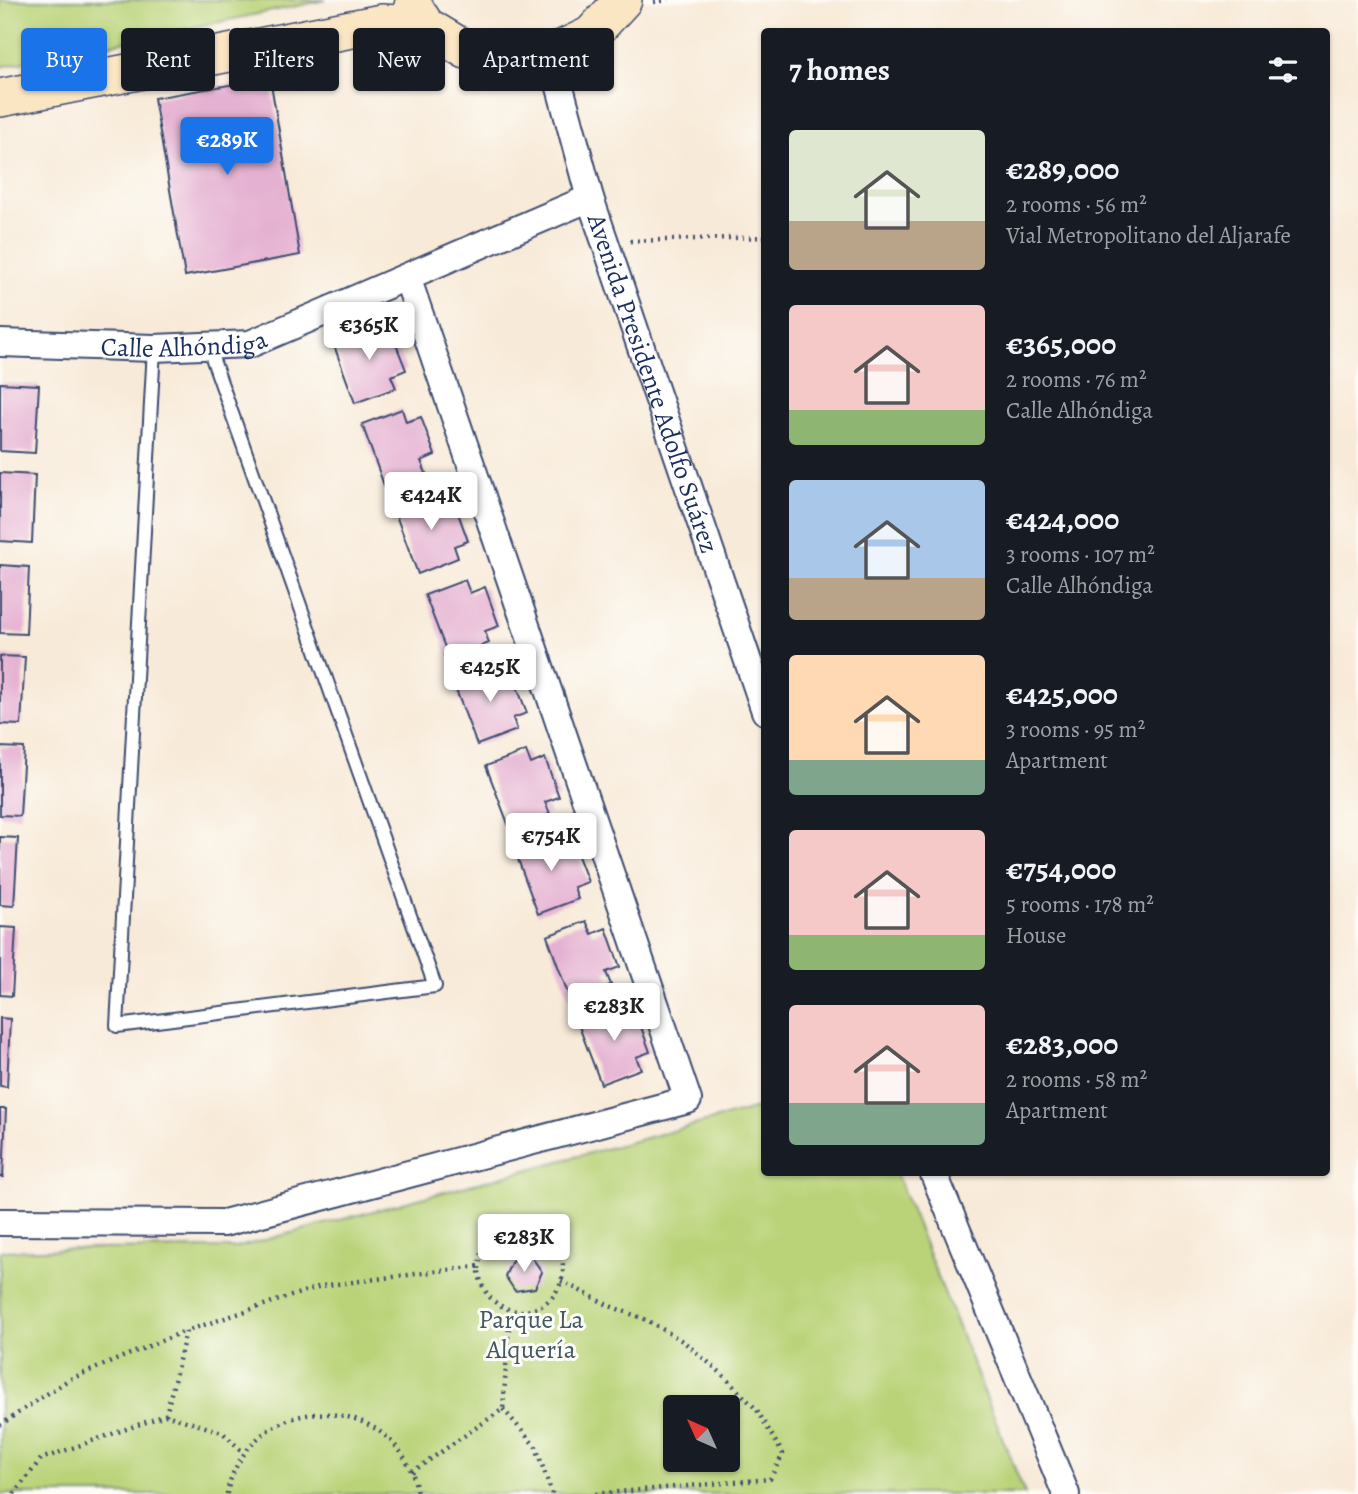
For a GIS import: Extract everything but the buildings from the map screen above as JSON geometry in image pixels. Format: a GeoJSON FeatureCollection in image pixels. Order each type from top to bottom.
{"type":"FeatureCollection","features":[{"type":"Feature","properties":{"kind":"main road"},"geometry":{"type":"LineString","coordinates":[[601,28],[638,1]]}},
{"type":"Feature","properties":{"kind":"main road"},"geometry":{"type":"LineString","coordinates":[[0,98],[382,23],[417,13],[459,45]]}},
{"type":"Feature","properties":{"kind":"street","name":"Avenida Presidente Adolfo Suárez"},"geometry":{"type":"LineString","coordinates":[[561,91],[590,198],[761,699]]}},
{"type":"Feature","properties":{"kind":"street","name":"Calle Alhóndiga"},"geometry":{"type":"LineString","coordinates":[[0,343],[155,348],[250,344],[590,198]]}},
{"type":"Feature","properties":{"kind":"street"},"geometry":{"type":"LineString","coordinates":[[0,1222],[224,1223],[688,1100],[407,277]]}},
{"type":"Feature","properties":{"kind":"street"},"geometry":{"type":"LineString","coordinates":[[935,1176],[1066,1494]]}},
{"type":"Feature","properties":{"kind":"lane"},"geometry":{"type":"LineString","coordinates":[[155,348],[117,1026],[435,986],[208,346]]}},
{"type":"Feature","properties":{"kind":"path"},"geometry":{"type":"LineString","coordinates":[[638,1],[668,0]]}},
{"type":"Feature","properties":{"kind":"path"},"geometry":{"type":"LineString","coordinates":[[605,242],[761,237]]}},
{"type":"Feature","properties":{"kind":"path"},"geometry":{"type":"LineString","coordinates":[[514,1227],[529,1227],[542,1232],[553,1241],[563,1268],[561,1281],[546,1302],[523,1311],[510,1310],[497,1304],[486,1294],[480,1281],[482,1252],[501,1231],[514,1227]]}},
{"type":"Feature","properties":{"kind":"path"},"geometry":{"type":"LineString","coordinates":[[0,1425],[68,1380],[186,1331],[321,1286],[479,1266]]}},
{"type":"Feature","properties":{"kind":"path"},"geometry":{"type":"LineString","coordinates":[[561,1281],[610,1306],[647,1320],[684,1342],[720,1372],[757,1410],[783,1454],[770,1479],[594,1494]]}},
{"type":"Feature","properties":{"kind":"path"},"geometry":{"type":"LineString","coordinates":[[510,1310],[503,1409],[536,1447],[552,1494]]}},
{"type":"Feature","properties":{"kind":"path"},"geometry":{"type":"LineString","coordinates":[[166,1415],[186,1331]]}},
{"type":"Feature","properties":{"kind":"path"},"geometry":{"type":"LineString","coordinates":[[412,1472],[503,1409]]}},
{"type":"Feature","properties":{"kind":"path"},"geometry":{"type":"LineString","coordinates":[[228,1494],[229,1483],[244,1453],[264,1432],[290,1418],[319,1413],[348,1416],[375,1428],[397,1448],[412,1472],[417,1494]]}},
{"type":"Feature","properties":{"kind":"path"},"geometry":{"type":"LineString","coordinates":[[14,1494],[41,1460],[166,1415],[222,1432],[244,1453]]}},
{"type":"Feature","properties":{"kind":"green space"},"geometry":{"type":"Polygon","coordinates":[[[0,0],[326,0],[190,28],[121,28],[121,42],[107,45],[107,28],[21,28],[21,63],[0,67],[0,0]]]}},
{"type":"Feature","properties":{"kind":"green space","name":"Parque La Alquería"},"geometry":{"type":"Polygon","coordinates":[[[761,1107],[761,1176],[897,1176],[1025,1494],[0,1494],[0,1251],[235,1248],[761,1107]]]}}]}
